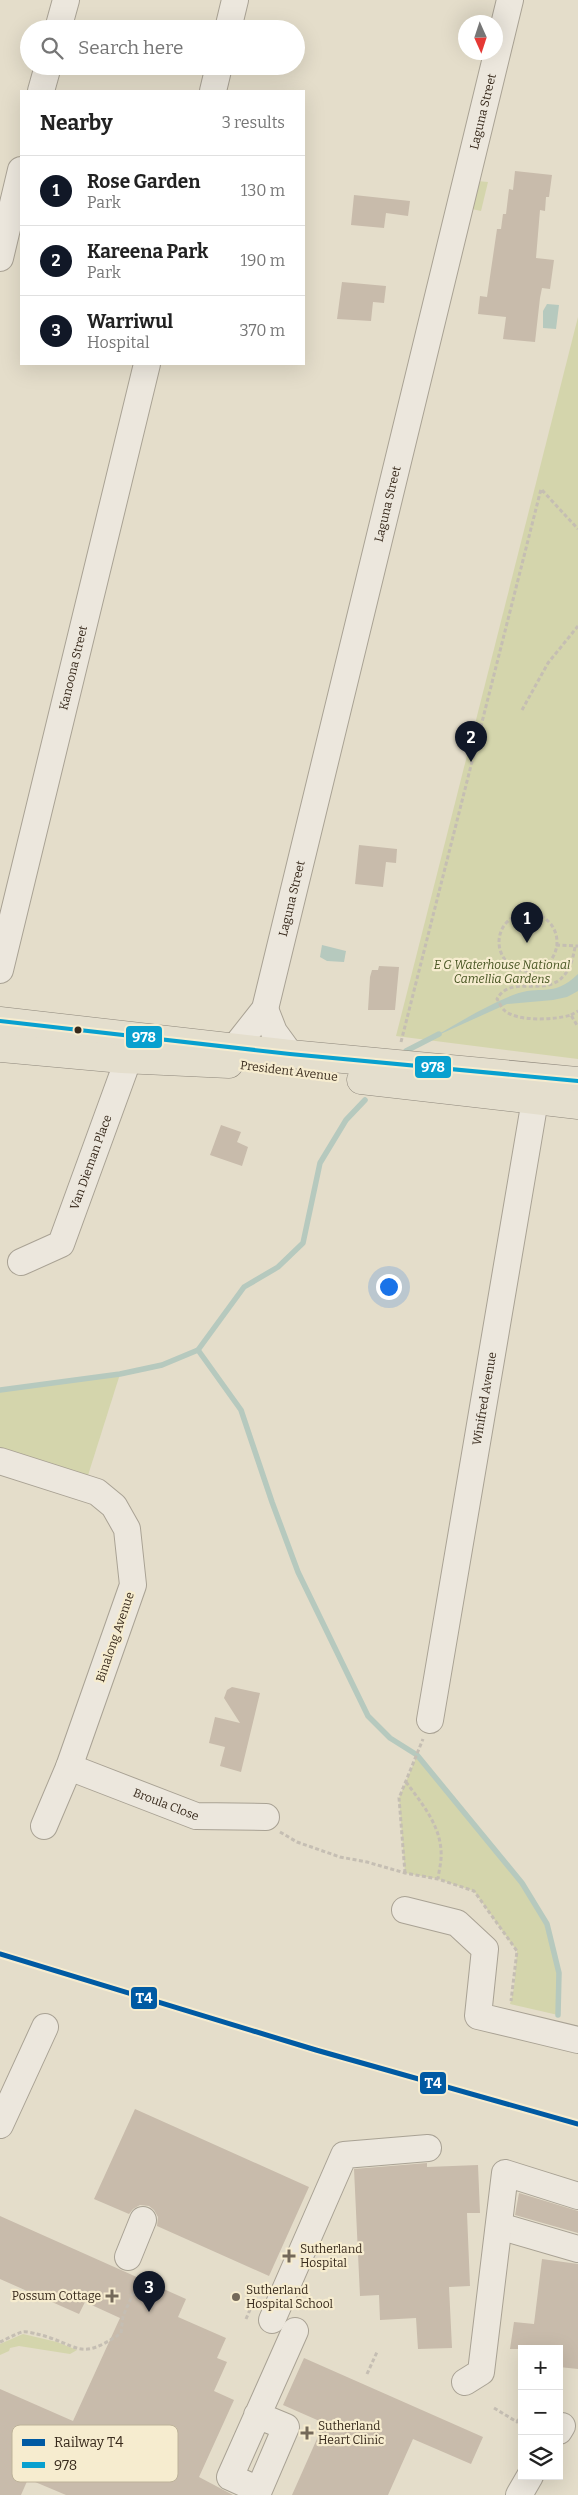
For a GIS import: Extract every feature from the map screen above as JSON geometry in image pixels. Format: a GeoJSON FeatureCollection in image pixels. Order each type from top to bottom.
{"type":"FeatureCollection","features":[{"type":"Feature","properties":{"kind":"main road","name":"President Avenue"},"geometry":{"type":"LineString","coordinates":[[0,1021],[130,1048],[215,1063],[536,1089],[578,1081]]}},
{"type":"Feature","properties":{"kind":"main road","name":"President Avenue"},"geometry":{"type":"LineString","coordinates":[[0,1048],[235,1047],[395,1064],[536,1089],[578,1105]]}},
{"type":"Feature","properties":{"kind":"street"},"geometry":{"type":"LineString","coordinates":[[60,20],[66,0]]}},
{"type":"Feature","properties":{"kind":"street"},"geometry":{"type":"LineString","coordinates":[[230,20],[235,0]]}},
{"type":"Feature","properties":{"kind":"street","name":"Laguna Street"},"geometry":{"type":"LineString","coordinates":[[235,1047],[265,1009],[510,0]]}},
{"type":"Feature","properties":{"kind":"street"},"geometry":{"type":"LineString","coordinates":[[41,90],[45,75]]}},
{"type":"Feature","properties":{"kind":"street"},"geometry":{"type":"LineString","coordinates":[[213,90],[217,75]]}},
{"type":"Feature","properties":{"kind":"street"},"geometry":{"type":"LineString","coordinates":[[0,258],[20,174]]}},
{"type":"Feature","properties":{"kind":"street","name":"Kanoona Street"},"geometry":{"type":"LineString","coordinates":[[0,970],[147,365]]}},
{"type":"Feature","properties":{"kind":"street"},"geometry":{"type":"LineString","coordinates":[[265,1009],[274,1032],[290,1054]]}},
{"type":"Feature","properties":{"kind":"street","name":"Van Dieman Place"},"geometry":{"type":"LineString","coordinates":[[20,1262],[61,1244],[130,1048]]}},
{"type":"Feature","properties":{"kind":"street","name":"Winifred Avenue"},"geometry":{"type":"LineString","coordinates":[[430,1720],[536,1089]]}},
{"type":"Feature","properties":{"kind":"street","name":"Binalong Avenue"},"geometry":{"type":"LineString","coordinates":[[0,1461],[97,1492],[114,1506],[127,1529],[133,1585],[69,1767],[44,1826]]}},
{"type":"Feature","properties":{"kind":"street","name":"Broula Close"},"geometry":{"type":"LineString","coordinates":[[69,1767],[196,1816],[266,1816]]}},
{"type":"Feature","properties":{"kind":"street"},"geometry":{"type":"LineString","coordinates":[[405,1910],[457,1924],[485,1949],[478,2016],[578,2040]]}},
{"type":"Feature","properties":{"kind":"street"},"geometry":{"type":"LineString","coordinates":[[0,2125],[45,2027]]}},
{"type":"Feature","properties":{"kind":"street"},"geometry":{"type":"LineString","coordinates":[[258,2415],[284,2326],[344,2155],[428,2148]]}},
{"type":"Feature","properties":{"kind":"street"},"geometry":{"type":"LineString","coordinates":[[465,2382],[481,2372],[506,2173],[578,2196]]}},
{"type":"Feature","properties":{"kind":"street"},"geometry":{"type":"LineString","coordinates":[[124,2254],[139,2218]]}},
{"type":"Feature","properties":{"kind":"street"},"geometry":{"type":"LineString","coordinates":[[499,2226],[578,2248]]}},
{"type":"Feature","properties":{"kind":"street"},"geometry":{"type":"LineString","coordinates":[[518,2495],[527,2480]]}},
{"type":"Feature","properties":{"kind":"path"},"geometry":{"type":"LineString","coordinates":[[395,1064],[541,489],[578,529]]}},
{"type":"Feature","properties":{"kind":"path"},"geometry":{"type":"LineString","coordinates":[[522,710],[548,663],[578,626]]}},
{"type":"Feature","properties":{"kind":"path"},"geometry":{"type":"LineString","coordinates":[[532,913],[550,922],[555,930],[556,945],[552,958],[544,965],[527,970],[510,964],[504,957],[499,939],[506,922],[514,917],[532,913]]}},
{"type":"Feature","properties":{"kind":"path"},"geometry":{"type":"LineString","coordinates":[[556,945],[577,946],[572,963],[564,978],[546,987],[525,986],[508,990],[500,994],[497,999],[504,1010],[517,1015],[542,1019],[571,1015],[578,1012]]}},
{"type":"Feature","properties":{"kind":"path"},"geometry":{"type":"LineString","coordinates":[[571,1015],[578,1027]]}},
{"type":"Feature","properties":{"kind":"path"},"geometry":{"type":"LineString","coordinates":[[405,1873],[399,1798],[418,1752]]}},
{"type":"Feature","properties":{"kind":"path"},"geometry":{"type":"LineString","coordinates":[[406,1782],[436,1828],[441,1851],[438,1879]]}},
{"type":"Feature","properties":{"kind":"path"},"geometry":{"type":"LineString","coordinates":[[0,2342],[23,2332],[48,2337],[74,2348],[86,2350],[105,2344],[121,2333],[123,2316],[139,2281]]}},
{"type":"Feature","properties":{"kind":"path"},"geometry":{"type":"LineString","coordinates":[[246,2319],[257,2293]]}},
{"type":"Feature","properties":{"kind":"path"},"geometry":{"type":"LineString","coordinates":[[367,2374],[377,2352]]}},
{"type":"Feature","properties":{"kind":"path"},"geometry":{"type":"LineString","coordinates":[[494,2408],[518,2422]]}},
{"type":"Feature","properties":{"kind":"green space"},"geometry":{"type":"Polygon","coordinates":[[[477,181],[488,182],[481,211],[472,209],[477,181]]]}},
{"type":"Feature","properties":{"kind":"green space","name":"E G Waterhouse National Camellia Gardens"},"geometry":{"type":"Polygon","coordinates":[[[578,317],[578,1059],[396,1036],[578,317]]]}},
{"type":"Feature","properties":{"kind":"green space"},"geometry":{"type":"Polygon","coordinates":[[[120,1374],[84,1488],[0,1461],[0,1390],[120,1374]]]}},
{"type":"Feature","properties":{"kind":"green space"},"geometry":{"type":"Polygon","coordinates":[[[416,1758],[425,1766],[522,1883],[547,1924],[559,1973],[558,2015],[510,2004],[514,1988],[517,1951],[474,1891],[438,1879],[405,1873],[399,1798],[416,1758]]]}},
{"type":"Feature","properties":{"kind":"green space"},"geometry":{"type":"Polygon","coordinates":[[[23,2334],[57,2342],[77,2350],[70,2354],[19,2346],[10,2348],[9,2351],[0,2355],[0,2344],[23,2334]]]}},
{"type":"Feature","properties":{"kind":"shaded area"},"geometry":{"type":"Polygon","coordinates":[[[547,304],[559,305],[556,329],[543,328],[543,311],[547,304]]]}},
{"type":"Feature","properties":{"kind":"shaded area"},"geometry":{"type":"Polygon","coordinates":[[[322,945],[346,951],[344,962],[327,961],[320,957],[322,945]]]}},
{"type":"Feature","properties":{"kind":"shaded area"},"geometry":{"type":"Polygon","coordinates":[[[578,974],[578,991],[567,997],[507,1004],[434,1037],[503,999],[523,992],[553,989],[569,982],[578,974]]]}},
{"type":"Feature","properties":{"kind":"building"},"geometry":{"type":"Polygon","coordinates":[[[515,171],[552,175],[549,197],[546,197],[545,211],[540,210],[536,258],[554,260],[550,289],[542,288],[535,342],[503,339],[506,317],[478,314],[480,296],[487,297],[497,229],[501,229],[503,214],[506,214],[509,189],[513,190],[515,171]]]}},
{"type":"Feature","properties":{"kind":"building"},"geometry":{"type":"Polygon","coordinates":[[[354,195],[410,201],[408,216],[386,213],[384,228],[351,225],[354,195]]]}},
{"type":"Feature","properties":{"kind":"building"},"geometry":{"type":"Polygon","coordinates":[[[342,282],[386,286],[384,303],[373,302],[371,321],[337,319],[342,282]]]}},
{"type":"Feature","properties":{"kind":"building"},"geometry":{"type":"Polygon","coordinates":[[[359,845],[397,849],[396,863],[386,862],[383,887],[355,884],[359,845]]]}},
{"type":"Feature","properties":{"kind":"building"},"geometry":{"type":"Polygon","coordinates":[[[379,966],[399,967],[395,1010],[368,1010],[370,977],[372,970],[378,970],[379,966]]]}},
{"type":"Feature","properties":{"kind":"building"},"geometry":{"type":"Polygon","coordinates":[[[221,1125],[241,1132],[237,1142],[248,1147],[242,1166],[210,1155],[221,1125]]]}},
{"type":"Feature","properties":{"kind":"building"},"geometry":{"type":"Polygon","coordinates":[[[232,1687],[260,1693],[241,1772],[220,1766],[225,1747],[209,1743],[215,1717],[240,1723],[224,1698],[227,1690],[232,1687]]]}},
{"type":"Feature","properties":{"kind":"building"},"geometry":{"type":"Polygon","coordinates":[[[135,2109],[309,2187],[269,2276],[157,2226],[158,2217],[149,2206],[140,2205],[129,2214],[94,2199],[135,2109]]]}},
{"type":"Feature","properties":{"kind":"building"},"geometry":{"type":"Polygon","coordinates":[[[427,2163],[427,2167],[478,2165],[480,2213],[467,2213],[470,2286],[449,2287],[452,2348],[418,2349],[416,2318],[380,2320],[379,2295],[360,2296],[354,2169],[427,2163]]]}},
{"type":"Feature","properties":{"kind":"building"},"geometry":{"type":"Polygon","coordinates":[[[519,2193],[578,2211],[578,2233],[515,2215],[519,2193]]]}},
{"type":"Feature","properties":{"kind":"building"},"geometry":{"type":"Polygon","coordinates":[[[0,2216],[186,2299],[178,2317],[226,2338],[217,2358],[227,2362],[214,2391],[234,2400],[199,2477],[233,2495],[66,2495],[35,2482],[178,2482],[178,2425],[12,2425],[12,2482],[27,2482],[21,2495],[0,2495],[0,2389],[73,2421],[120,2318],[85,2302],[79,2314],[0,2279],[0,2216]]]}},
{"type":"Feature","properties":{"kind":"building"},"geometry":{"type":"Polygon","coordinates":[[[542,2259],[578,2264],[578,2369],[563,2367],[563,2345],[518,2345],[518,2349],[510,2349],[514,2322],[534,2324],[542,2259]]]}},
{"type":"Feature","properties":{"kind":"building"},"geometry":{"type":"Polygon","coordinates":[[[304,2358],[483,2437],[471,2464],[413,2439],[388,2495],[292,2495],[324,2423],[283,2405],[304,2358]]]}},
{"type":"Feature","properties":{"kind":"waterway"},"geometry":{"type":"LineString","coordinates":[[406,1051],[439,1034]]}},
{"type":"Feature","properties":{"kind":"waterway"},"geometry":{"type":"LineString","coordinates":[[0,1390],[120,1374],[162,1365],[198,1350],[244,1287],[278,1267],[303,1243],[320,1163],[346,1120],[365,1100]]}},
{"type":"Feature","properties":{"kind":"waterway"},"geometry":{"type":"LineString","coordinates":[[198,1350],[241,1410],[298,1572],[368,1716],[390,1738],[417,1755],[522,1883],[547,1924],[559,1973],[558,2015]]}},
{"type":"Feature","properties":{"kind":"rail line","name":"T4"},"geometry":{"type":"LineString","coordinates":[[0,1954],[316,2050],[578,2124]]}},
{"type":"Feature","properties":{"kind":"transit line","name":"978"},"geometry":{"type":"LineString","coordinates":[[0,1021],[290,1054],[578,1081]]}},
{"type":"Feature","properties":{"kind":"place","name":"Kareena Park"},"geometry":{"type":"Point","coordinates":[471,762]}},
{"type":"Feature","properties":{"kind":"place","name":"Rose Garden"},"geometry":{"type":"Point","coordinates":[527,943]}},
{"type":"Feature","properties":{"kind":"place","name":"Sutherland Hospital"},"geometry":{"type":"Point","coordinates":[289,2256]}},
{"type":"Feature","properties":{"kind":"place","name":"Possum Cottage"},"geometry":{"type":"Point","coordinates":[112,2296]}},
{"type":"Feature","properties":{"kind":"place","name":"Sutherland Hospital School"},"geometry":{"type":"Point","coordinates":[236,2297]}},
{"type":"Feature","properties":{"kind":"place","name":"Warriwul"},"geometry":{"type":"Point","coordinates":[149,2312]}},
{"type":"Feature","properties":{"kind":"place","name":"Sutherland Heart Clinic"},"geometry":{"type":"Point","coordinates":[307,2433]}}]}
